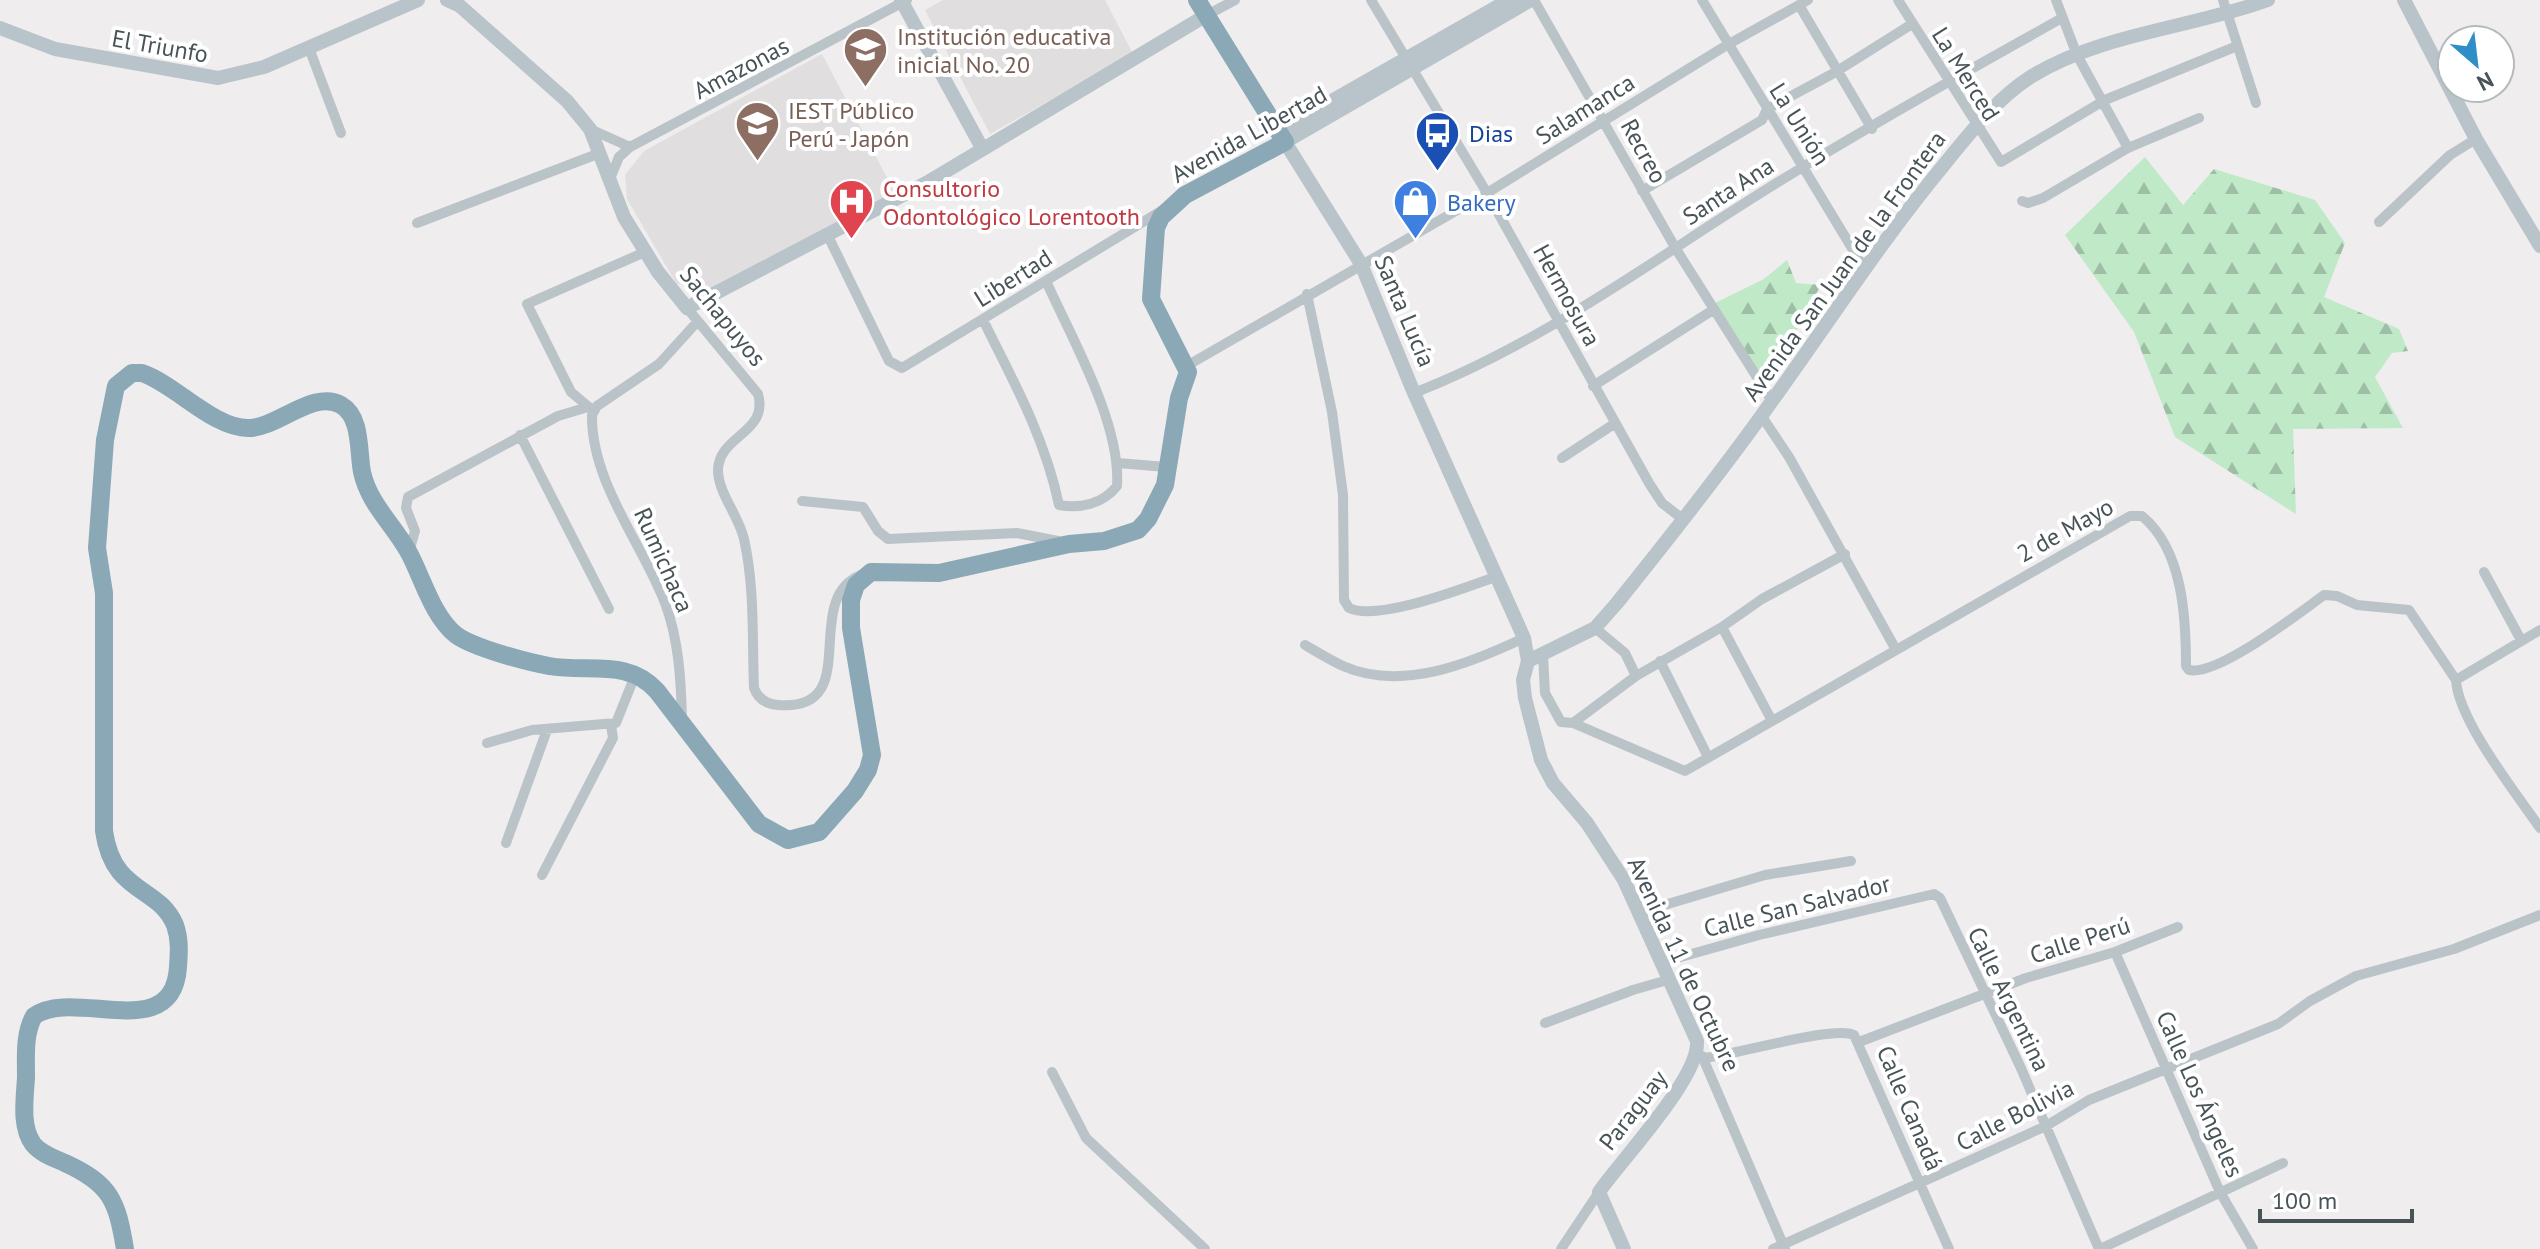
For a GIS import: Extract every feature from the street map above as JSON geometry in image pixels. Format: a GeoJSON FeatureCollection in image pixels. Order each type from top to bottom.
{"type":"FeatureCollection","features":[{"type":"Feature","properties":{"kind":"highway","name":"Santa Lucía"},"geometry":{"type":"LineString","coordinates":[[1201,8],[1281,137]]}},
{"type":"Feature","properties":{"kind":"highway","name":"Avenida Libertad"},"geometry":{"type":"LineString","coordinates":[[1172,205],[1281,137]]}},
{"type":"Feature","properties":{"kind":"highway","name":"Avenida Libertad"},"geometry":{"type":"LineString","coordinates":[[1149,218],[1164,198],[1178,188],[1281,137]]}},
{"type":"Feature","properties":{"kind":"highway"},"geometry":{"type":"LineString","coordinates":[[125,1249],[119,1213],[109,1194],[92,1176],[40,1150],[32,1142],[25,1115],[27,1034],[34,1016],[51,1007],[148,1008],[172,993],[178,974],[179,939],[171,918],[126,882],[106,846],[104,831],[104,593],[97,548],[105,440],[116,386],[132,373],[142,373],[219,418],[250,428],[329,401],[343,405],[357,431],[368,492],[409,552],[444,620],[456,635],[548,666],[608,667],[636,673],[657,691],[759,824],[788,840],[819,832],[855,791],[868,770],[872,755],[851,628],[851,600],[856,585],[871,572],[939,573],[1069,544],[1104,541],[1138,530],[1156,505],[1166,467],[1182,374],[1151,299],[1156,228],[1172,205]]}},
{"type":"Feature","properties":{"kind":"highway"},"geometry":{"type":"LineString","coordinates":[[1149,218],[1142,251],[1143,309],[1182,374]]}},
{"type":"Feature","properties":{"kind":"street","name":"El Triunfo"},"geometry":{"type":"LineString","coordinates":[[0,28],[55,49],[218,78],[264,67],[418,0]]}},
{"type":"Feature","properties":{"kind":"street","name":"Sachapuyos"},"geometry":{"type":"LineString","coordinates":[[447,0],[460,6],[567,101],[590,129],[608,183],[645,252],[758,394],[761,405],[756,422],[720,457],[718,472],[744,536],[751,591],[754,688],[761,700],[777,705],[798,703],[812,697],[823,687],[829,673],[832,607],[838,591],[846,582],[871,572]]}},
{"type":"Feature","properties":{"kind":"street"},"geometry":{"type":"LineString","coordinates":[[687,308],[928,182],[1201,8],[1235,0]]}},
{"type":"Feature","properties":{"kind":"street","name":"Hermosura"},"geometry":{"type":"LineString","coordinates":[[1371,0],[1487,193],[1614,424],[1662,503],[1684,520]]}},
{"type":"Feature","properties":{"kind":"street","name":"Avenida Libertad"},"geometry":{"type":"LineString","coordinates":[[1410,64],[1509,0]]}},
{"type":"Feature","properties":{"kind":"street","name":"Avenida Libertad"},"geometry":{"type":"LineString","coordinates":[[1281,137],[1532,0]]}},
{"type":"Feature","properties":{"kind":"street","name":"Recreo"},"geometry":{"type":"LineString","coordinates":[[1532,0],[1676,249],[1772,401]]}},
{"type":"Feature","properties":{"kind":"street","name":"La Unión"},"geometry":{"type":"LineString","coordinates":[[1702,0],[1864,268]]}},
{"type":"Feature","properties":{"kind":"street","name":"La Merced"},"geometry":{"type":"LineString","coordinates":[[1898,0],[1995,158],[2001,162],[2105,100]]}},
{"type":"Feature","properties":{"kind":"street"},"geometry":{"type":"LineString","coordinates":[[2056,0],[2077,55],[2105,100],[2128,148]]}},
{"type":"Feature","properties":{"kind":"street","name":"Avenida San Juan de la Frontera"},"geometry":{"type":"LineString","coordinates":[[1528,661],[1595,628],[1684,520],[1772,401],[1864,268],[1975,126],[2019,86],[2107,43],[2226,7],[2268,0]]}},
{"type":"Feature","properties":{"kind":"street"},"geometry":{"type":"LineString","coordinates":[[2404,0],[2476,139],[2540,246]]}},
{"type":"Feature","properties":{"kind":"street"},"geometry":{"type":"LineString","coordinates":[[904,1],[982,148]]}},
{"type":"Feature","properties":{"kind":"street","name":"Amazonas"},"geometry":{"type":"LineString","coordinates":[[630,147],[904,1]]}},
{"type":"Feature","properties":{"kind":"street"},"geometry":{"type":"LineString","coordinates":[[1804,2],[1837,69],[1872,129]]}},
{"type":"Feature","properties":{"kind":"street","name":"Salamanca"},"geometry":{"type":"LineString","coordinates":[[1182,374],[1307,294],[1487,193],[1727,45],[1804,2]]}},
{"type":"Feature","properties":{"kind":"street"},"geometry":{"type":"LineString","coordinates":[[2226,7],[2256,103]]}},
{"type":"Feature","properties":{"kind":"street","name":"Santa Ana"},"geometry":{"type":"LineString","coordinates":[[1414,393],[1466,373],[1676,249],[1803,166],[2062,18]]}},
{"type":"Feature","properties":{"kind":"street"},"geometry":{"type":"LineString","coordinates":[[1642,191],[1762,120],[1767,109],[1912,24]]}},
{"type":"Feature","properties":{"kind":"street"},"geometry":{"type":"LineString","coordinates":[[2105,100],[2237,46]]}},
{"type":"Feature","properties":{"kind":"street"},"geometry":{"type":"LineString","coordinates":[[309,48],[341,133]]}},
{"type":"Feature","properties":{"kind":"street"},"geometry":{"type":"LineString","coordinates":[[2022,201],[2028,203],[2043,198],[2128,148],[2199,118]]}},
{"type":"Feature","properties":{"kind":"street"},"geometry":{"type":"LineString","coordinates":[[590,129],[630,147],[619,157],[608,183]]}},
{"type":"Feature","properties":{"kind":"street","name":"Santa Lucía"},"geometry":{"type":"LineString","coordinates":[[1281,137],[1361,264],[1414,393],[1498,576],[1524,638],[1528,661]]}},
{"type":"Feature","properties":{"kind":"street"},"geometry":{"type":"LineString","coordinates":[[2379,222],[2450,155],[2476,139]]}},
{"type":"Feature","properties":{"kind":"street"},"geometry":{"type":"LineString","coordinates":[[417,223],[600,153]]}},
{"type":"Feature","properties":{"kind":"street","name":"Avenida Libertad"},"geometry":{"type":"LineString","coordinates":[[1149,218],[1172,205]]}},
{"type":"Feature","properties":{"kind":"street","name":"Libertad"},"geometry":{"type":"LineString","coordinates":[[828,236],[889,361],[898,368],[983,320],[1149,218]]}},
{"type":"Feature","properties":{"kind":"street"},"geometry":{"type":"LineString","coordinates":[[591,410],[571,392],[527,309],[532,299],[589,279],[645,252]]}},
{"type":"Feature","properties":{"kind":"street"},"geometry":{"type":"LineString","coordinates":[[983,320],[1027,407],[1050,466],[1059,505],[1084,506],[1107,498],[1117,486],[1118,463],[1091,382],[1046,281]]}},
{"type":"Feature","properties":{"kind":"street"},"geometry":{"type":"LineString","coordinates":[[1307,294],[1332,412],[1343,495],[1344,600],[1355,611],[1409,604],[1498,576]]}},
{"type":"Feature","properties":{"kind":"street"},"geometry":{"type":"LineString","coordinates":[[1593,386],[1713,310]]}},
{"type":"Feature","properties":{"kind":"street"},"geometry":{"type":"LineString","coordinates":[[409,552],[415,531],[406,508],[408,497],[558,416],[591,410],[659,364],[698,321]]}},
{"type":"Feature","properties":{"kind":"street","name":"Rumichaca"},"geometry":{"type":"LineString","coordinates":[[591,410],[603,470],[669,617],[681,683],[682,725]]}},
{"type":"Feature","properties":{"kind":"street"},"geometry":{"type":"LineString","coordinates":[[1761,415],[1845,554],[1895,648]]}},
{"type":"Feature","properties":{"kind":"street"},"geometry":{"type":"LineString","coordinates":[[1562,458],[1614,424]]}},
{"type":"Feature","properties":{"kind":"street"},"geometry":{"type":"LineString","coordinates":[[520,435],[609,609]]}},
{"type":"Feature","properties":{"kind":"street"},"geometry":{"type":"LineString","coordinates":[[1118,463],[1166,467]]}},
{"type":"Feature","properties":{"kind":"street"},"geometry":{"type":"LineString","coordinates":[[802,501],[863,507],[878,531],[888,539],[1017,533],[1047,536],[1069,544]]}},
{"type":"Feature","properties":{"kind":"street","name":"2 de Mayo"},"geometry":{"type":"LineString","coordinates":[[1573,723],[1685,771],[2130,516],[2142,516],[2165,548],[2183,596],[2186,666],[2189,670],[2212,666],[2253,646],[2327,595],[2357,605],[2409,610],[2456,680]]}},
{"type":"Feature","properties":{"kind":"street"},"geometry":{"type":"LineString","coordinates":[[1543,655],[1550,706],[1561,722],[1573,723],[1660,661],[1722,627],[1762,599],[1845,554]]}},
{"type":"Feature","properties":{"kind":"street"},"geometry":{"type":"LineString","coordinates":[[2484,572],[2521,640]]}},
{"type":"Feature","properties":{"kind":"street"},"geometry":{"type":"LineString","coordinates":[[1722,627],[1771,719]]}},
{"type":"Feature","properties":{"kind":"street"},"geometry":{"type":"LineString","coordinates":[[1595,628],[1625,653],[1636,676]]}},
{"type":"Feature","properties":{"kind":"street"},"geometry":{"type":"LineString","coordinates":[[2540,630],[2456,680],[2456,692],[2468,720],[2540,828]]}},
{"type":"Feature","properties":{"kind":"street"},"geometry":{"type":"LineString","coordinates":[[1305,645],[1346,667],[1382,675],[1407,674],[1474,662],[1524,638]]}},
{"type":"Feature","properties":{"kind":"street","name":"Avenida 11 de Octubre"},"geometry":{"type":"LineString","coordinates":[[1528,661],[1523,680],[1525,698],[1541,760],[1553,783],[1606,849],[1641,912],[1697,1041],[1780,1248]]}},
{"type":"Feature","properties":{"kind":"street"},"geometry":{"type":"LineString","coordinates":[[1660,661],[1708,757]]}},
{"type":"Feature","properties":{"kind":"street"},"geometry":{"type":"LineString","coordinates":[[487,743],[547,730],[611,725],[620,718],[636,673]]}},
{"type":"Feature","properties":{"kind":"street"},"geometry":{"type":"LineString","coordinates":[[542,875],[613,738],[611,725]]}},
{"type":"Feature","properties":{"kind":"street"},"geometry":{"type":"LineString","coordinates":[[506,843],[547,730]]}},
{"type":"Feature","properties":{"kind":"street"},"geometry":{"type":"LineString","coordinates":[[1641,912],[1765,875],[1851,861]]}},
{"type":"Feature","properties":{"kind":"street","name":"Calle San Salvador"},"geometry":{"type":"LineString","coordinates":[[1663,962],[1924,895],[1934,894],[1940,898]]}},
{"type":"Feature","properties":{"kind":"street","name":"Calle Argentina"},"geometry":{"type":"LineString","coordinates":[[1940,898],[2100,1249]]}},
{"type":"Feature","properties":{"kind":"street","name":"Calle Bolivia"},"geometry":{"type":"LineString","coordinates":[[1780,1248],[2046,1126],[2069,1109],[2278,1024],[2310,1001],[2356,976],[2454,949],[2540,915]]}},
{"type":"Feature","properties":{"kind":"street","name":"Calle Perú"},"geometry":{"type":"LineString","coordinates":[[1859,1042],[1984,994],[2115,952],[2178,927]]}},
{"type":"Feature","properties":{"kind":"street","name":"Calle Los Ángeles"},"geometry":{"type":"LineString","coordinates":[[2115,952],[2220,1192],[2253,1249]]}},
{"type":"Feature","properties":{"kind":"street"},"geometry":{"type":"LineString","coordinates":[[1545,1023],[1671,979]]}},
{"type":"Feature","properties":{"kind":"street","name":"Calle Canadá"},"geometry":{"type":"LineString","coordinates":[[1702,1056],[1846,1031],[1859,1042],[1949,1249]]}},
{"type":"Feature","properties":{"kind":"street","name":"Paraguay"},"geometry":{"type":"LineString","coordinates":[[1599,1192],[1702,1056]]}},
{"type":"Feature","properties":{"kind":"street"},"geometry":{"type":"LineString","coordinates":[[1052,1072],[1086,1138],[1205,1249]]}},
{"type":"Feature","properties":{"kind":"street"},"geometry":{"type":"LineString","coordinates":[[2100,1249],[2283,1163]]}},
{"type":"Feature","properties":{"kind":"street"},"geometry":{"type":"LineString","coordinates":[[1561,1249],[1599,1192]]}},
{"type":"Feature","properties":{"kind":"street"},"geometry":{"type":"LineString","coordinates":[[1599,1192],[1624,1249]]}},
{"type":"Feature","properties":{"kind":"shaded area"},"geometry":{"type":"Polygon","coordinates":[[[943,0],[1105,0],[1133,54],[990,134],[925,10],[943,0]]]}},
{"type":"Feature","properties":{"kind":"shaded area","name":"IEST Público Perú - Japón"},"geometry":{"type":"Polygon","coordinates":[[[822,54],[895,193],[702,292],[676,283],[627,199],[625,175],[644,151],[822,54]]]}},
{"type":"Feature","properties":{"kind":"green space"},"geometry":{"type":"Polygon","coordinates":[[[2145,157],[2183,205],[2214,169],[2315,200],[2345,243],[2324,297],[2399,329],[2408,351],[2392,353],[2375,377],[2403,428],[2293,429],[2296,514],[2175,437],[2134,332],[2065,235],[2145,157]]]}},
{"type":"Feature","properties":{"kind":"green space"},"geometry":{"type":"Polygon","coordinates":[[[1787,260],[1796,283],[1821,285],[1774,373],[1750,372],[1715,303],[1764,279],[1787,260]]]}},
{"type":"Feature","properties":{"kind":"place","name":"Institución educativa inicial No. 20"},"geometry":{"type":"Point","coordinates":[866,89]}},
{"type":"Feature","properties":{"kind":"place","name":"IEST Público Perú - Japón"},"geometry":{"type":"Point","coordinates":[757,163]}},
{"type":"Feature","properties":{"kind":"place","name":"Dias"},"geometry":{"type":"Point","coordinates":[1438,172]}},
{"type":"Feature","properties":{"kind":"place","name":"Consultorio Odontológico Lorentooth"},"geometry":{"type":"Point","coordinates":[852,241]}},
{"type":"Feature","properties":{"kind":"place","name":"Bakery"},"geometry":{"type":"Point","coordinates":[1416,241]}}]}
